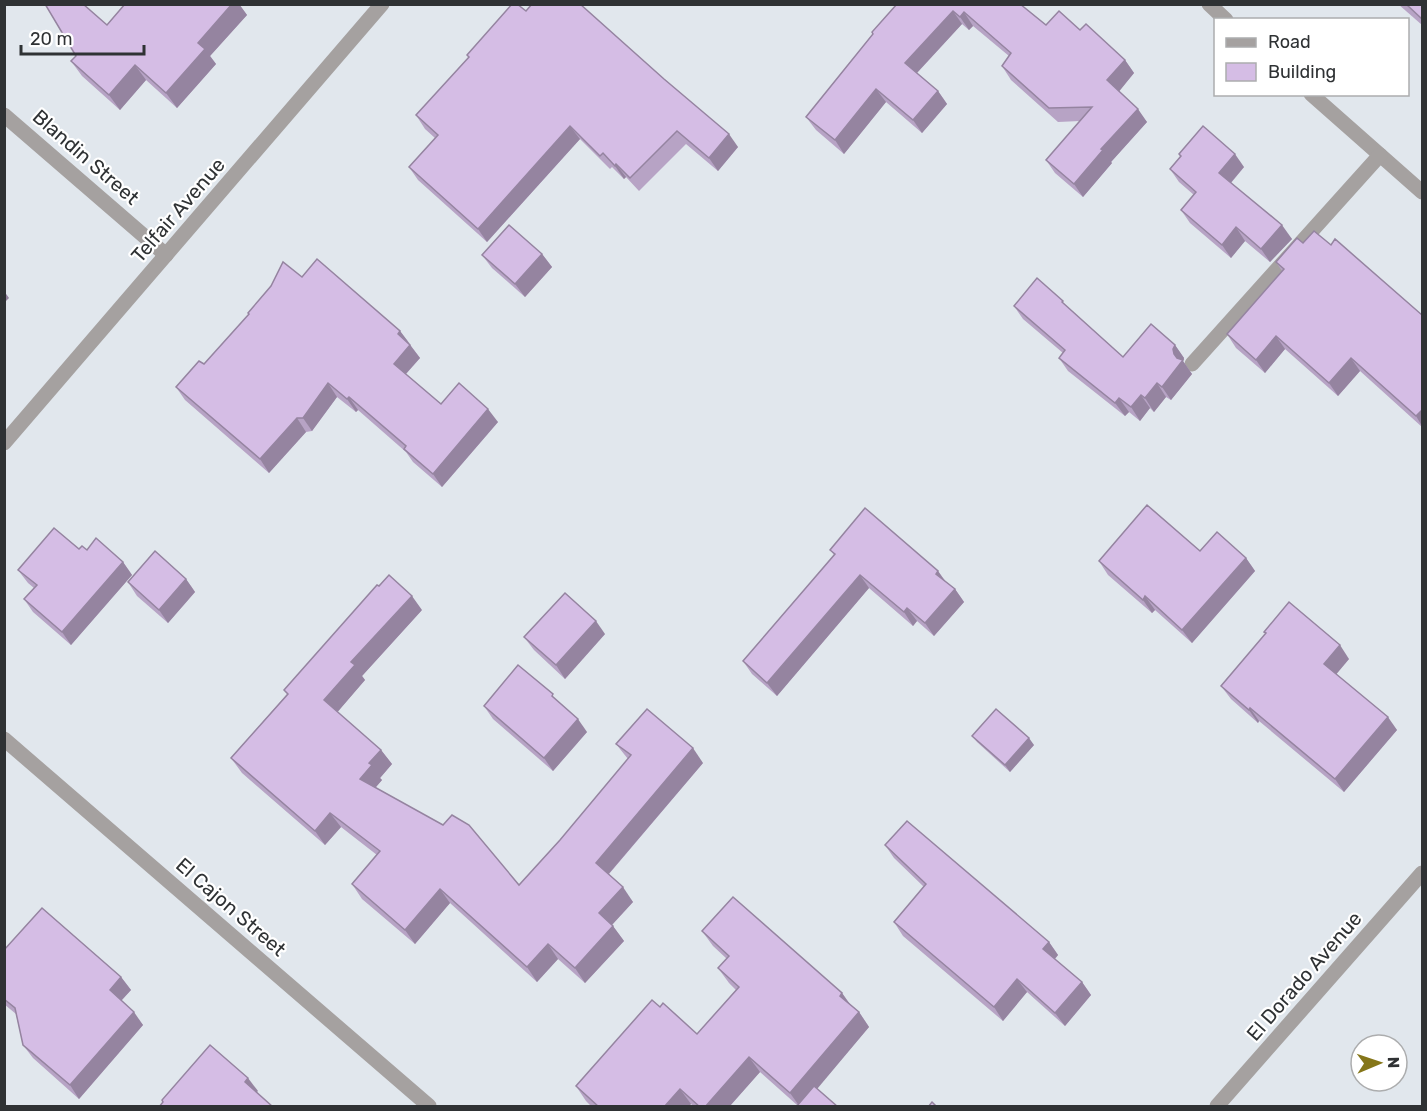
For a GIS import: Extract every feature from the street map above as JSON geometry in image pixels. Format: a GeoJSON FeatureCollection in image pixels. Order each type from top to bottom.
{"type":"FeatureCollection","features":[{"type":"Feature","properties":{"kind":"street","name":"Telfair Avenue"},"geometry":{"type":"LineString","coordinates":[[4,443],[382,4]]}},
{"type":"Feature","properties":{"kind":"street"},"geometry":{"type":"LineString","coordinates":[[1209,4],[1224,18]]}},
{"type":"Feature","properties":{"kind":"street"},"geometry":{"type":"LineString","coordinates":[[1313,96],[1422,192]]}},
{"type":"Feature","properties":{"kind":"street","name":"Blandin Street"},"geometry":{"type":"LineString","coordinates":[[4,115],[166,255]]}},
{"type":"Feature","properties":{"kind":"street"},"geometry":{"type":"LineString","coordinates":[[1192,364],[1380,155]]}},
{"type":"Feature","properties":{"kind":"street","name":"El Cajon Street"},"geometry":{"type":"LineString","coordinates":[[4,739],[429,1107]]}},
{"type":"Feature","properties":{"kind":"street","name":"El Dorado Avenue"},"geometry":{"type":"LineString","coordinates":[[1217,1107],[1422,873]]}},
{"type":"Feature","properties":{"kind":"building"},"geometry":{"type":"Polygon","coordinates":[[[45,4],[83,4],[107,25],[125,4],[232,4],[198,43],[205,49],[166,93],[135,65],[109,95],[71,61],[76,56],[45,4]]]}},
{"type":"Feature","properties":{"kind":"building"},"geometry":{"type":"Polygon","coordinates":[[[512,4],[517,4],[526,11],[532,4],[580,4],[729,134],[709,158],[677,131],[630,178],[603,153],[600,156],[570,126],[478,229],[409,167],[438,135],[416,115],[469,57],[467,55],[512,4]]]}},
{"type":"Feature","properties":{"kind":"building"},"geometry":{"type":"Polygon","coordinates":[[[897,4],[1020,4],[1046,25],[1059,11],[1080,30],[1086,24],[1125,60],[1107,80],[1138,109],[1101,149],[1103,150],[1074,184],[1046,160],[1092,107],[1049,108],[1002,66],[1011,53],[964,12],[960,17],[953,11],[905,63],[938,91],[913,120],[876,89],[835,140],[806,117],[873,34],[872,32],[897,4]]]}},
{"type":"Feature","properties":{"kind":"building"},"geometry":{"type":"Polygon","coordinates":[[[1406,4],[1422,4],[1422,19],[1406,4]]]}},
{"type":"Feature","properties":{"kind":"building"},"geometry":{"type":"Polygon","coordinates":[[[1203,126],[1235,154],[1219,173],[1282,225],[1261,249],[1236,227],[1222,245],[1181,210],[1196,192],[1170,169],[1181,156],[1179,154],[1203,126]]]}},
{"type":"Feature","properties":{"kind":"building"},"geometry":{"type":"Polygon","coordinates":[[[509,225],[542,254],[515,284],[482,255],[509,225]]]}},
{"type":"Feature","properties":{"kind":"building"},"geometry":{"type":"Polygon","coordinates":[[[1314,231],[1331,245],[1335,239],[1422,315],[1422,413],[1421,411],[1416,416],[1351,358],[1329,383],[1276,336],[1256,360],[1227,334],[1284,269],[1276,262],[1297,238],[1303,243],[1314,231]]]}},
{"type":"Feature","properties":{"kind":"building"},"geometry":{"type":"Polygon","coordinates":[[[317,259],[400,331],[398,334],[410,345],[394,364],[441,404],[459,383],[488,409],[433,474],[404,449],[406,446],[349,397],[347,399],[328,383],[303,418],[297,418],[260,459],[176,387],[199,361],[204,364],[249,314],[271,286],[283,262],[302,277],[317,259]]]}},
{"type":"Feature","properties":{"kind":"building"},"geometry":{"type":"Polygon","coordinates":[[[1037,278],[1123,357],[1151,324],[1175,345],[1174,354],[1183,360],[1162,387],[1157,383],[1145,398],[1141,395],[1131,407],[1119,398],[1115,403],[1059,358],[1065,350],[1014,306],[1037,278]]]}},
{"type":"Feature","properties":{"kind":"building"},"geometry":{"type":"Polygon","coordinates":[[[1147,505],[1200,551],[1217,532],[1246,558],[1182,630],[1145,596],[1143,600],[1099,561],[1147,505]]]}},
{"type":"Feature","properties":{"kind":"building"},"geometry":{"type":"Polygon","coordinates":[[[865,508],[938,571],[936,574],[955,589],[925,623],[907,608],[904,612],[860,575],[767,683],[743,661],[835,554],[830,550],[865,508]]]}},
{"type":"Feature","properties":{"kind":"building"},"geometry":{"type":"Polygon","coordinates":[[[54,528],[79,549],[82,546],[87,550],[96,538],[123,562],[62,632],[24,599],[37,585],[18,570],[54,528]]]}},
{"type":"Feature","properties":{"kind":"building"},"geometry":{"type":"Polygon","coordinates":[[[155,551],[186,579],[159,610],[128,582],[155,551]]]}},
{"type":"Feature","properties":{"kind":"building"},"geometry":{"type":"Polygon","coordinates":[[[389,575],[412,596],[351,662],[355,665],[324,700],[381,750],[369,763],[372,765],[360,779],[443,825],[452,815],[469,825],[519,885],[631,755],[616,744],[647,709],[693,748],[596,863],[623,887],[599,913],[613,926],[575,968],[548,944],[527,967],[440,889],[405,930],[352,884],[380,851],[330,813],[315,831],[231,758],[288,694],[284,690],[377,585],[379,586],[389,575]]]}},
{"type":"Feature","properties":{"kind":"building"},"geometry":{"type":"Polygon","coordinates":[[[565,593],[596,621],[556,665],[524,637],[565,593]]]}},
{"type":"Feature","properties":{"kind":"building"},"geometry":{"type":"Polygon","coordinates":[[[1289,602],[1340,645],[1324,664],[1388,717],[1335,779],[1221,686],[1289,602]]]}},
{"type":"Feature","properties":{"kind":"building"},"geometry":{"type":"Polygon","coordinates":[[[518,665],[553,694],[552,696],[578,719],[544,758],[484,706],[518,665]]]}},
{"type":"Feature","properties":{"kind":"building"},"geometry":{"type":"Polygon","coordinates":[[[996,709],[1029,738],[1005,765],[972,736],[996,709]]]}},
{"type":"Feature","properties":{"kind":"building"},"geometry":{"type":"Polygon","coordinates":[[[907,821],[1049,942],[1043,949],[1082,982],[1055,1013],[1017,979],[994,1007],[894,922],[926,884],[885,845],[907,821]]]}},
{"type":"Feature","properties":{"kind":"building"},"geometry":{"type":"Polygon","coordinates":[[[733,897],[842,993],[840,996],[859,1012],[790,1093],[749,1057],[705,1107],[700,1107],[680,1089],[664,1107],[599,1107],[576,1086],[652,1000],[660,1007],[663,1003],[697,1034],[739,987],[718,968],[729,956],[702,931],[733,897]]]}},
{"type":"Feature","properties":{"kind":"building"},"geometry":{"type":"Polygon","coordinates":[[[42,908],[121,977],[110,990],[134,1012],[70,1085],[23,1045],[15,1008],[4,999],[4,950],[42,908]]]}},
{"type":"Feature","properties":{"kind":"building"},"geometry":{"type":"Polygon","coordinates":[[[210,1045],[248,1078],[245,1082],[273,1107],[159,1107],[162,1100],[210,1045]]]}},
{"type":"Feature","properties":{"kind":"building"},"geometry":{"type":"Polygon","coordinates":[[[814,1086],[838,1107],[796,1107],[814,1086]]]}}]}
